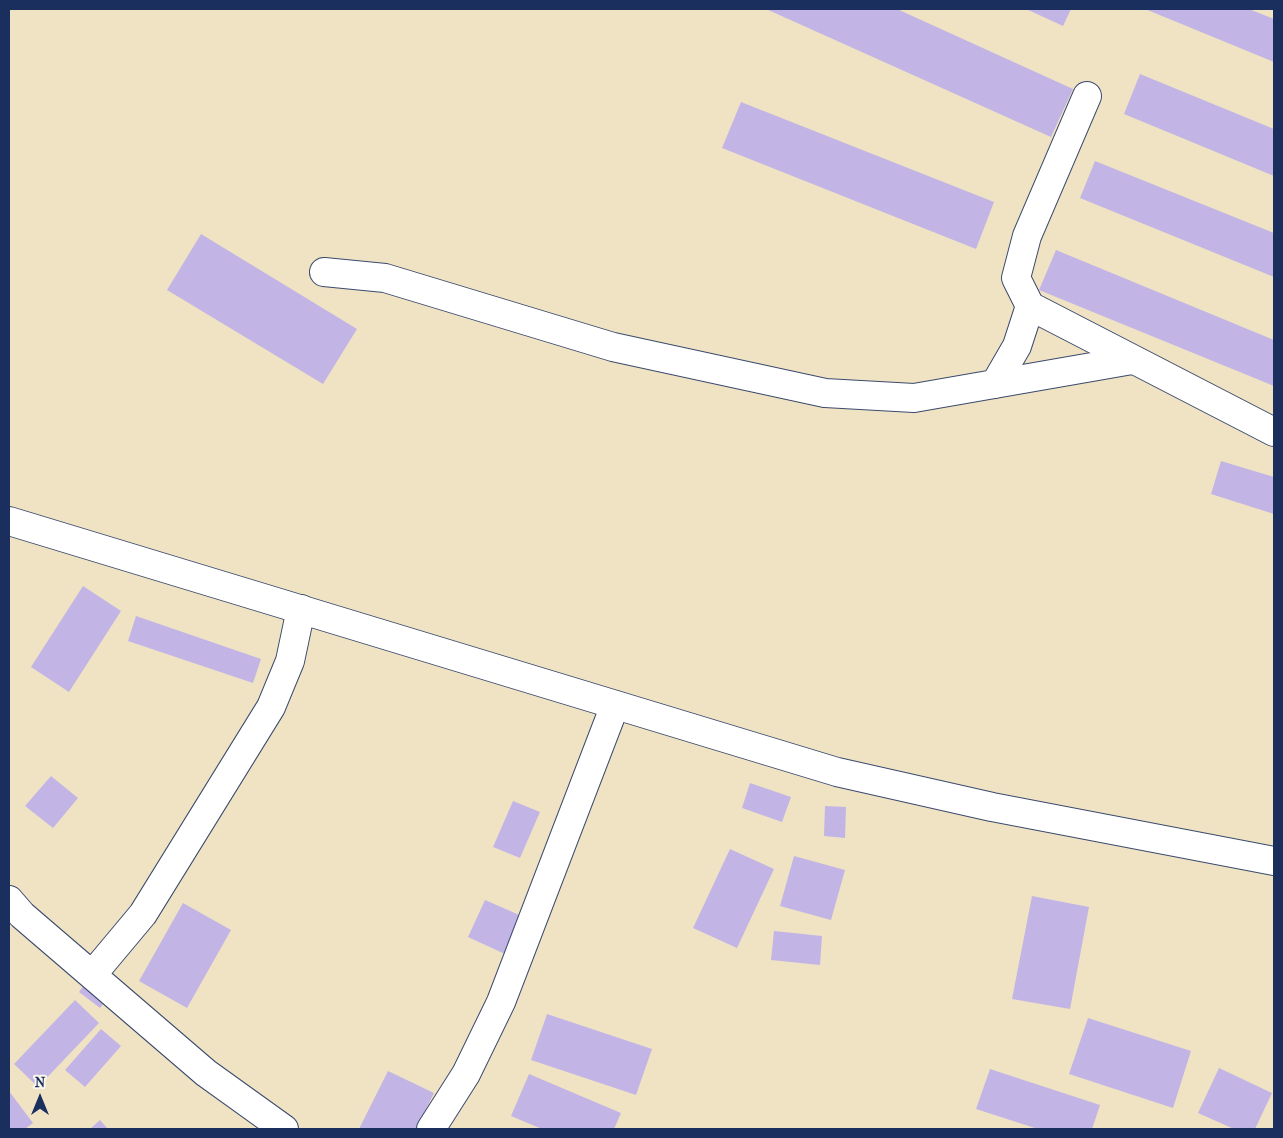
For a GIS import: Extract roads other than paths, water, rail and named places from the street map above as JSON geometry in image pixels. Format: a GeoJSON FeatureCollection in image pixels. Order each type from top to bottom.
{"type":"FeatureCollection","features":[{"type":"Feature","properties":{"kind":"street"},"geometry":{"type":"LineString","coordinates":[[1087,96],[1027,236],[1016,278],[1030,306],[1274,432]]}},
{"type":"Feature","properties":{"kind":"street"},"geometry":{"type":"LineString","coordinates":[[324,272],[385,278],[613,347],[825,393],[914,398],[1132,360]]}},
{"type":"Feature","properties":{"kind":"street"},"geometry":{"type":"LineString","coordinates":[[995,384],[1017,346],[1030,306]]}},
{"type":"Feature","properties":{"kind":"street"},"geometry":{"type":"LineString","coordinates":[[9,521],[837,772],[992,807],[1274,861]]}},
{"type":"Feature","properties":{"kind":"street"},"geometry":{"type":"LineString","coordinates":[[92,975],[143,914],[271,707],[290,661],[301,609]]}},
{"type":"Feature","properties":{"kind":"street"},"geometry":{"type":"LineString","coordinates":[[432,1129],[466,1074],[501,1002],[615,705]]}},
{"type":"Feature","properties":{"kind":"street"},"geometry":{"type":"LineString","coordinates":[[9,900],[22,915],[206,1074],[284,1129]]}}]}
